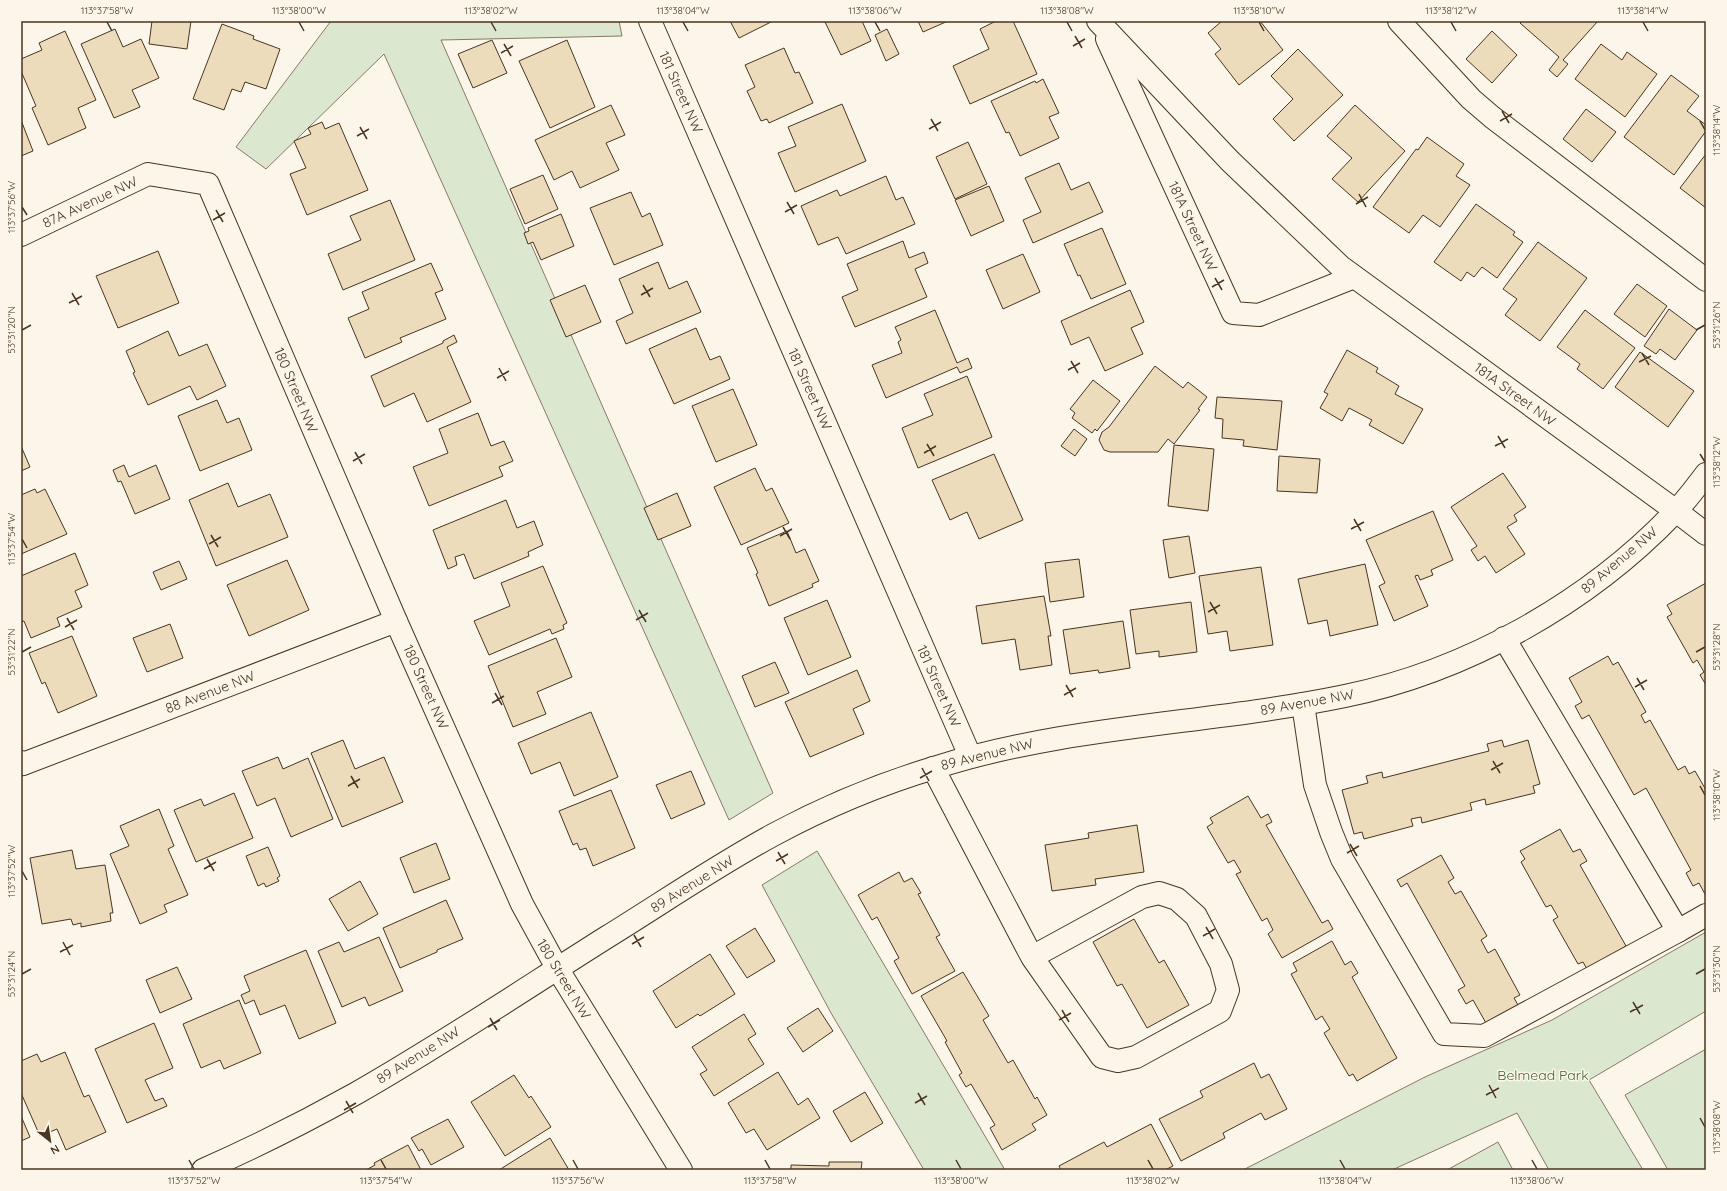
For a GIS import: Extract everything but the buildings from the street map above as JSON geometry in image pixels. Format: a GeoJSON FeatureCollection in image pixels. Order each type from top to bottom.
{"type":"FeatureCollection","features":[{"type":"Feature","properties":{"kind":"street","name":"181 Street NW"},"geometry":{"type":"LineString","coordinates":[[650,21],[970,756]]}},
{"type":"Feature","properties":{"kind":"street","name":"181A Street NW"},"geometry":{"type":"LineString","coordinates":[[1099,21],[1230,161],[1341,267],[1706,534]]}},
{"type":"Feature","properties":{"kind":"street","name":"181A Street NW"},"geometry":{"type":"LineString","coordinates":[[1099,21],[1233,313],[1259,315],[1354,277]]}},
{"type":"Feature","properties":{"kind":"street"},"geometry":{"type":"LineString","coordinates":[[1399,21],[1471,99],[1492,117],[1706,280]]}},
{"type":"Feature","properties":{"kind":"street","name":"87A Avenue NW"},"geometry":{"type":"LineString","coordinates":[[21,235],[148,174],[208,184]]}},
{"type":"Feature","properties":{"kind":"street","name":"180 Street NW"},"geometry":{"type":"LineString","coordinates":[[208,184],[396,620],[522,904],[557,968],[681,1170]]}},
{"type":"Feature","properties":{"kind":"street","name":"89 Avenue NW"},"geometry":{"type":"LineString","coordinates":[[204,1170],[298,1125],[357,1093],[715,869],[772,835],[825,809],[875,788],[932,768],[970,756],[1012,746],[1303,704],[1384,687],[1427,673],[1504,638],[1553,610],[1597,582],[1632,554],[1676,511],[1706,474]]}},
{"type":"Feature","properties":{"kind":"street","name":"88 Avenue NW"},"geometry":{"type":"LineString","coordinates":[[22,763],[396,620]]}},
{"type":"Feature","properties":{"kind":"street"},"geometry":{"type":"LineString","coordinates":[[1504,638],[1678,932]]}},
{"type":"Feature","properties":{"kind":"street"},"geometry":{"type":"LineString","coordinates":[[1303,704],[1315,785],[1333,839],[1342,859],[1444,1034],[1484,1036],[1678,932],[1706,915]]}},
{"type":"Feature","properties":{"kind":"street"},"geometry":{"type":"LineString","coordinates":[[932,768],[1032,957],[1102,1057],[1118,1061],[1136,1057],[1220,1011],[1228,990],[1220,964],[1196,916],[1178,899],[1158,893],[1142,897],[1032,957]]}},
{"type":"Feature","properties":{"kind":"green space"},"geometry":{"type":"Polygon","coordinates":[[[331,21],[619,21],[622,36],[441,40],[773,793],[729,820],[384,54],[266,169],[236,147],[331,21]]]}},
{"type":"Feature","properties":{"kind":"green space"},"geometry":{"type":"Polygon","coordinates":[[[817,851],[1005,1170],[924,1170],[831,1013],[762,885],[817,851]]]}},
{"type":"Feature","properties":{"kind":"green space","name":"Belmead Park"},"geometry":{"type":"Polygon","coordinates":[[[1706,932],[1706,1011],[1589,1080],[1643,1170],[1549,1170],[1517,1113],[1392,1170],[1243,1170],[1425,1077],[1552,1020],[1706,932]]]}},
{"type":"Feature","properties":{"kind":"green space"},"geometry":{"type":"Polygon","coordinates":[[[1706,1049],[1706,1170],[1668,1170],[1625,1095],[1706,1049]]]}},
{"type":"Feature","properties":{"kind":"green space"},"geometry":{"type":"Polygon","coordinates":[[[1498,1142],[1513,1170],[1447,1170],[1498,1142]]]}}]}
